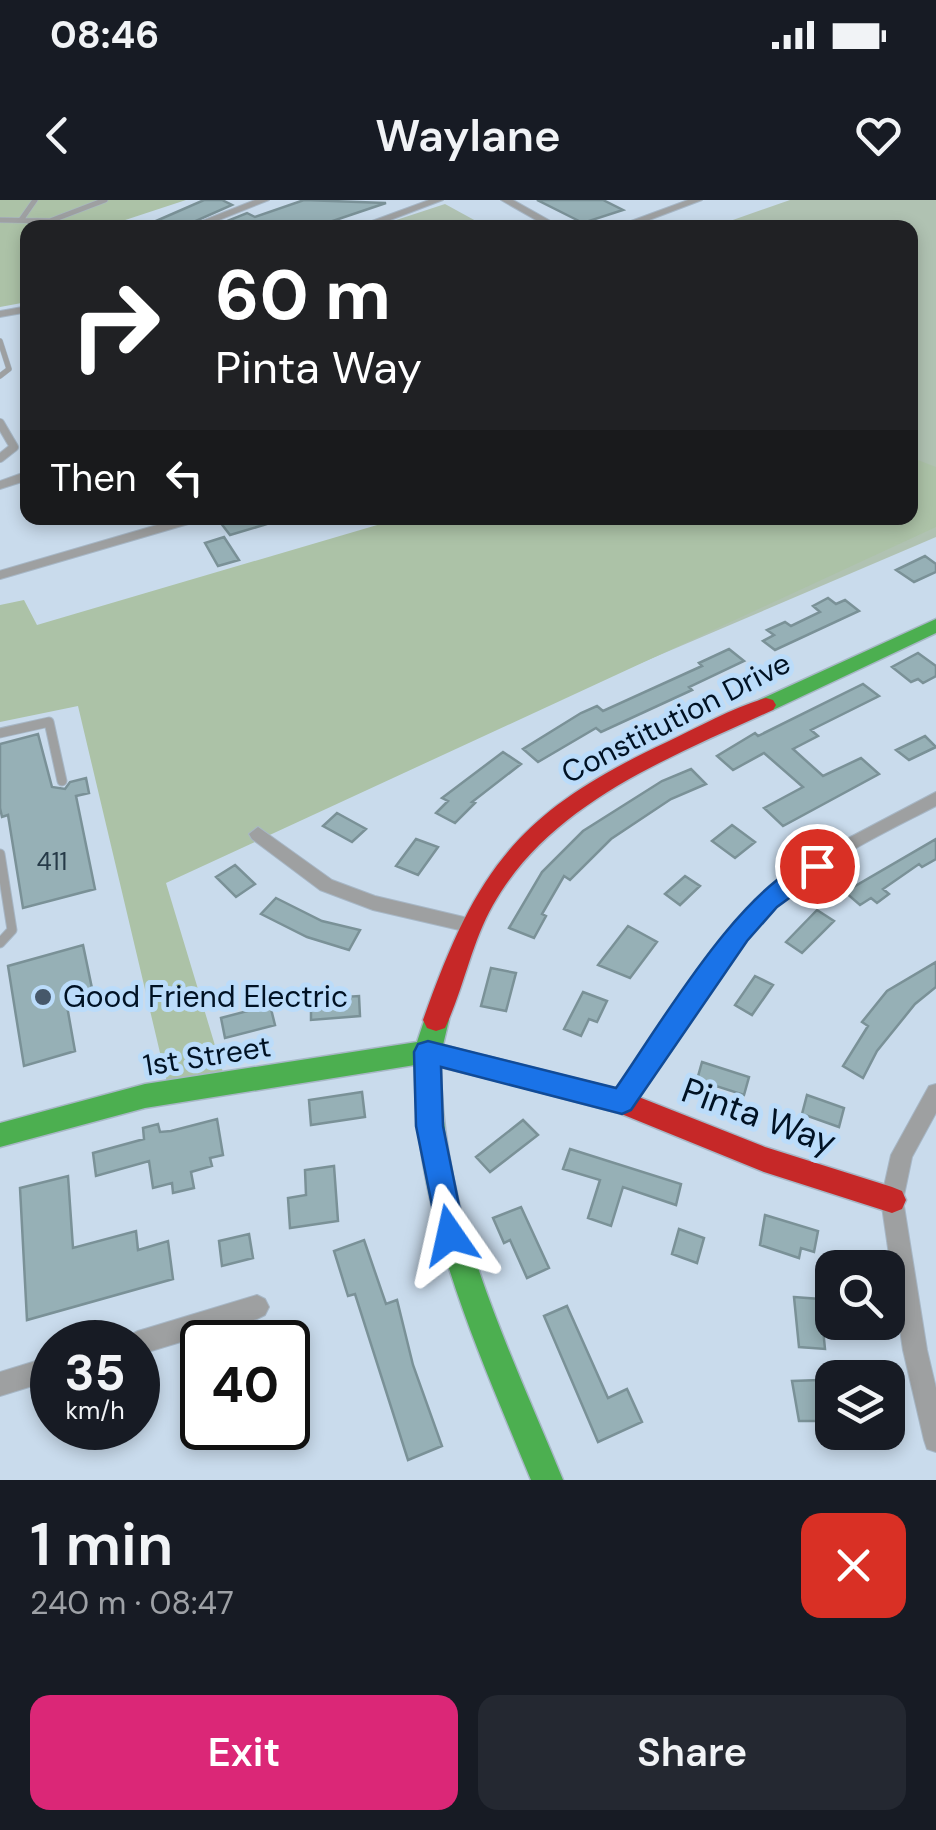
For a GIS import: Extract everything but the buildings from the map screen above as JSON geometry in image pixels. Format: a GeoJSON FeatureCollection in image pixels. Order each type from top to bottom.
{"type":"FeatureCollection","features":[{"type":"Feature","properties":{"kind":"street"},"geometry":{"type":"LineString","coordinates":[[210,220],[264,200]]}},
{"type":"Feature","properties":{"kind":"street"},"geometry":{"type":"LineString","coordinates":[[383,220],[438,200]]}},
{"type":"Feature","properties":{"kind":"street"},"geometry":{"type":"LineString","coordinates":[[506,200],[543,220]]}},
{"type":"Feature","properties":{"kind":"street"},"geometry":{"type":"LineString","coordinates":[[646,200],[668,210]]}},
{"type":"Feature","properties":{"kind":"street"},"geometry":{"type":"LineString","coordinates":[[640,220],[697,200]]}},
{"type":"Feature","properties":{"kind":"street","name":"Constitution Drive"},"geometry":{"type":"LineString","coordinates":[[547,1480],[450,1235],[429,1126],[428,1052],[468,925],[490,886],[522,845],[562,809],[610,778],[935,627]]}},
{"type":"Feature","properties":{"kind":"street"},"geometry":{"type":"LineString","coordinates":[[622,1102],[730,946],[769,900],[840,849],[936,798]]}},
{"type":"Feature","properties":{"kind":"street"},"geometry":{"type":"LineString","coordinates":[[258,834],[326,884],[373,903],[468,925]]}},
{"type":"Feature","properties":{"kind":"street","name":"Pinta Way"},"geometry":{"type":"LineString","coordinates":[[428,1052],[622,1102],[764,1160],[892,1200]]}},
{"type":"Feature","properties":{"kind":"street","name":"1st Street"},"geometry":{"type":"LineString","coordinates":[[0,1134],[145,1096],[428,1052]]}},
{"type":"Feature","properties":{"kind":"street"},"geometry":{"type":"LineString","coordinates":[[936,1093],[902,1155],[892,1200],[915,1350],[936,1440]]}},
{"type":"Feature","properties":{"kind":"street"},"geometry":{"type":"LineString","coordinates":[[160,1336],[257,1307]]}},
{"type":"Feature","properties":{"kind":"street"},"geometry":{"type":"LineString","coordinates":[[0,1384],[30,1375]]}},
{"type":"Feature","properties":{"kind":"lane"},"geometry":{"type":"LineString","coordinates":[[21,220],[35,200]]}},
{"type":"Feature","properties":{"kind":"lane"},"geometry":{"type":"LineString","coordinates":[[0,220],[60,218],[105,200]]}},
{"type":"Feature","properties":{"kind":"lane"},"geometry":{"type":"LineString","coordinates":[[0,341],[9,369],[0,376]]}},
{"type":"Feature","properties":{"kind":"lane"},"geometry":{"type":"LineString","coordinates":[[0,458],[14,446],[1,423]]}},
{"type":"Feature","properties":{"kind":"lane"},"geometry":{"type":"LineString","coordinates":[[0,575],[171,525]]}},
{"type":"Feature","properties":{"kind":"lane"},"geometry":{"type":"LineString","coordinates":[[0,734],[49,722],[62,780]]}},
{"type":"Feature","properties":{"kind":"lane"},"geometry":{"type":"LineString","coordinates":[[0,854],[12,930],[0,944]]}},
{"type":"Feature","properties":{"kind":"green space"},"geometry":{"type":"Polygon","coordinates":[[[0,200],[186,200],[125,220],[20,220],[20,303],[0,307],[0,200]]]}},
{"type":"Feature","properties":{"kind":"green space"},"geometry":{"type":"Polygon","coordinates":[[[790,200],[936,200],[936,537],[594,683],[897,525],[918,525],[918,220],[733,220],[790,200]]]}},
{"type":"Feature","properties":{"kind":"green space"},"geometry":{"type":"Polygon","coordinates":[[[445,204],[474,220],[396,220],[445,204]]]}},
{"type":"Feature","properties":{"kind":"green space"},"geometry":{"type":"Polygon","coordinates":[[[918,460],[936,467],[936,527],[166,883],[226,1082],[170,1095],[78,706],[0,722],[0,605],[24,600],[37,625],[377,525],[918,525],[918,460]]]}},
{"type":"Feature","properties":{"kind":"traffic: fast"},"geometry":{"type":"LineString","coordinates":[[766,705],[936,625]]}},
{"type":"Feature","properties":{"kind":"traffic: fast"},"geometry":{"type":"LineString","coordinates":[[436,1020],[428,1054],[428,1087],[446,1206],[474,1299],[547,1480]]}},
{"type":"Feature","properties":{"kind":"traffic: fast"},"geometry":{"type":"LineString","coordinates":[[0,1135],[145,1096],[427,1052],[486,1067]]}},
{"type":"Feature","properties":{"kind":"traffic: jam"},"geometry":{"type":"LineString","coordinates":[[436,1020],[460,951],[483,901],[519,852],[548,823],[616,777],[766,705]]}},
{"type":"Feature","properties":{"kind":"traffic: jam"},"geometry":{"type":"LineString","coordinates":[[486,1067],[621,1102],[764,1159],[892,1200]]}},
{"type":"Feature","properties":{"kind":"place","name":"Good Friend Electric"},"geometry":{"type":"Point","coordinates":[43,997]}},
{"type":"Feature","properties":{"kind":"route"},"geometry":{"type":"LineString","coordinates":[[450,1235],[429,1126],[428,1052],[622,1102],[738,934],[769,900],[817,866]]}}]}
